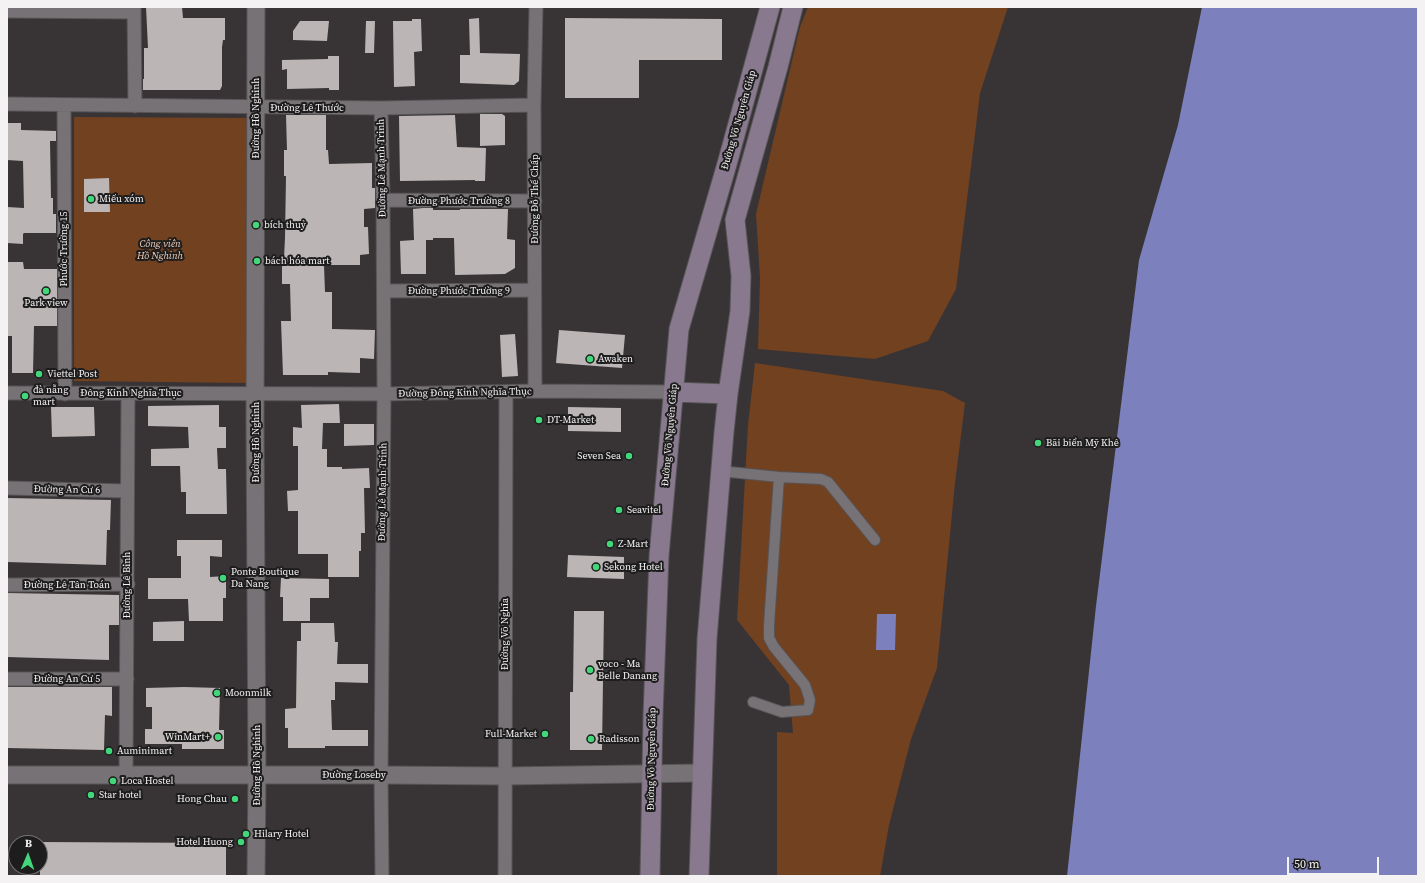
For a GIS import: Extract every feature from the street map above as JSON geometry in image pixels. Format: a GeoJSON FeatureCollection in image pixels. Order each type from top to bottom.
{"type":"FeatureCollection","features":[{"type":"Feature","properties":{"kind":"main road","name":"Đường Võ Nguyên Giáp"},"geometry":{"type":"LineString","coordinates":[[650,876],[659,556],[679,329],[727,164],[770,7]]}},
{"type":"Feature","properties":{"kind":"main road"},"geometry":{"type":"LineString","coordinates":[[700,876],[707,639],[720,471],[740,297],[741,276],[735,220],[793,7]]}},
{"type":"Feature","properties":{"kind":"main road"},"geometry":{"type":"LineString","coordinates":[[674,392],[728,394]]}},
{"type":"Feature","properties":{"kind":"street","name":"Đường Hồ Nghinh"},"geometry":{"type":"LineString","coordinates":[[256,7],[256,876]]}},
{"type":"Feature","properties":{"kind":"street","name":"Đường Đỗ Thế Chấp"},"geometry":{"type":"LineString","coordinates":[[535,392],[534,105],[536,7]]}},
{"type":"Feature","properties":{"kind":"street"},"geometry":{"type":"LineString","coordinates":[[7,11],[134,10],[135,106]]}},
{"type":"Feature","properties":{"kind":"street","name":"Đường Lê Thước"},"geometry":{"type":"LineString","coordinates":[[7,104],[381,108],[534,105]]}},
{"type":"Feature","properties":{"kind":"street","name":"Phước Trường 15"},"geometry":{"type":"LineString","coordinates":[[64,105],[65,394]]}},
{"type":"Feature","properties":{"kind":"street","name":"Đường Lê Mạnh Trinh"},"geometry":{"type":"LineString","coordinates":[[381,108],[384,291],[381,775],[382,876]]}},
{"type":"Feature","properties":{"kind":"street","name":"Đường Phước Trường 8"},"geometry":{"type":"LineString","coordinates":[[383,200],[535,201]]}},
{"type":"Feature","properties":{"kind":"street","name":"Đường Phước Trường 9"},"geometry":{"type":"LineString","coordinates":[[384,291],[534,290]]}},
{"type":"Feature","properties":{"kind":"street","name":"Đường Võ Nghĩa"},"geometry":{"type":"LineString","coordinates":[[505,876],[504,776],[506,392]]}},
{"type":"Feature","properties":{"kind":"street","name":"Đường Đông Kinh Nghĩa Thục"},"geometry":{"type":"LineString","coordinates":[[256,393],[384,394],[674,392]]}},
{"type":"Feature","properties":{"kind":"street","name":"Đông Kinh Nghĩa Thục"},"geometry":{"type":"LineString","coordinates":[[7,393],[256,393]]}},
{"type":"Feature","properties":{"kind":"street","name":"Đường Lê Binh"},"geometry":{"type":"LineString","coordinates":[[126,775],[128,394]]}},
{"type":"Feature","properties":{"kind":"street"},"geometry":{"type":"LineString","coordinates":[[720,471],[779,477],[814,478],[828,482],[875,540]]}},
{"type":"Feature","properties":{"kind":"street"},"geometry":{"type":"LineString","coordinates":[[753,702],[782,712],[808,710],[810,700],[805,685],[774,647],[770,638],[769,625],[779,477]]}},
{"type":"Feature","properties":{"kind":"street","name":"Đường An Cư 6"},"geometry":{"type":"LineString","coordinates":[[7,488],[127,491]]}},
{"type":"Feature","properties":{"kind":"street","name":"Đường Lê Tân Toán"},"geometry":{"type":"LineString","coordinates":[[7,585],[128,584]]}},
{"type":"Feature","properties":{"kind":"street","name":"Đường An Cư 5"},"geometry":{"type":"LineString","coordinates":[[7,679],[127,679]]}},
{"type":"Feature","properties":{"kind":"street","name":"Đường Loseby"},"geometry":{"type":"LineString","coordinates":[[7,775],[504,776],[702,773]]}},
{"type":"Feature","properties":{"kind":"green space"},"geometry":{"type":"Polygon","coordinates":[[[808,7],[1008,7],[980,93],[956,289],[928,341],[875,359],[758,349],[760,278],[756,214],[800,27],[808,7]]]}},
{"type":"Feature","properties":{"kind":"green space","name":"Công viên Hồ Nghinh"},"geometry":{"type":"Polygon","coordinates":[[[74,117],[247,118],[246,383],[74,381],[74,117]]]}},
{"type":"Feature","properties":{"kind":"green space"},"geometry":{"type":"Polygon","coordinates":[[[755,363],[943,391],[965,403],[955,483],[937,668],[911,739],[889,825],[880,876],[777,876],[777,732],[793,733],[789,685],[737,620],[748,425],[755,363]]]}},
{"type":"Feature","properties":{"kind":"water"},"geometry":{"type":"Polygon","coordinates":[[[1202,7],[1418,7],[1418,876],[1067,876],[1096,606],[1139,260],[1178,125],[1202,7]]]}},
{"type":"Feature","properties":{"kind":"water"},"geometry":{"type":"Polygon","coordinates":[[[877,614],[896,614],[895,650],[876,650],[877,614]]]}},
{"type":"Feature","properties":{"kind":"building"},"geometry":{"type":"Polygon","coordinates":[[[146,7],[182,7],[183,18],[225,18],[225,40],[223,40],[222,47],[222,86],[220,90],[143,90],[144,48],[148,48],[146,7]]]}},
{"type":"Feature","properties":{"kind":"building"},"geometry":{"type":"Polygon","coordinates":[[[479,18],[480,53],[520,54],[519,81],[514,85],[460,83],[460,55],[470,55],[469,19],[479,18]]]}},
{"type":"Feature","properties":{"kind":"building"},"geometry":{"type":"Polygon","coordinates":[[[565,18],[722,19],[722,60],[639,60],[639,98],[565,98],[565,18]]]}},
{"type":"Feature","properties":{"kind":"building"},"geometry":{"type":"Polygon","coordinates":[[[412,19],[421,19],[422,51],[414,52],[415,86],[394,87],[393,21],[412,21],[412,19]]]}},
{"type":"Feature","properties":{"kind":"building"},"geometry":{"type":"Polygon","coordinates":[[[300,21],[329,21],[327,41],[293,40],[293,31],[300,21]]]}},
{"type":"Feature","properties":{"kind":"building"},"geometry":{"type":"Polygon","coordinates":[[[366,21],[375,21],[374,53],[365,53],[366,21]]]}},
{"type":"Feature","properties":{"kind":"building"},"geometry":{"type":"Polygon","coordinates":[[[328,56],[339,56],[339,90],[329,90],[329,88],[287,89],[287,69],[282,70],[282,60],[328,59],[328,56]]]}},
{"type":"Feature","properties":{"kind":"building"},"geometry":{"type":"Polygon","coordinates":[[[480,114],[502,114],[505,116],[505,145],[480,146],[480,114]]]}},
{"type":"Feature","properties":{"kind":"building"},"geometry":{"type":"Polygon","coordinates":[[[286,115],[326,115],[326,150],[328,150],[329,164],[372,163],[372,188],[375,188],[375,208],[364,209],[364,227],[368,227],[369,254],[360,255],[360,265],[324,265],[325,292],[332,292],[332,329],[375,330],[374,359],[360,358],[360,373],[328,372],[328,375],[283,375],[281,321],[291,321],[290,284],[282,284],[282,258],[284,258],[285,238],[286,176],[284,176],[284,150],[287,150],[286,115]]]}},
{"type":"Feature","properties":{"kind":"building"},"geometry":{"type":"Polygon","coordinates":[[[455,115],[457,147],[486,148],[485,181],[400,181],[399,116],[455,115]]]}},
{"type":"Feature","properties":{"kind":"building"},"geometry":{"type":"Polygon","coordinates":[[[7,123],[21,123],[21,130],[56,131],[56,141],[50,141],[51,198],[53,198],[53,214],[56,214],[56,233],[24,233],[23,244],[7,243],[7,207],[24,208],[23,161],[7,160],[7,123]]]}},
{"type":"Feature","properties":{"kind":"building"},"geometry":{"type":"Polygon","coordinates":[[[109,178],[110,212],[84,212],[84,179],[109,178]]]}},
{"type":"Feature","properties":{"kind":"building"},"geometry":{"type":"Polygon","coordinates":[[[433,208],[433,210],[508,209],[507,239],[515,240],[515,268],[505,274],[455,275],[454,238],[433,238],[433,240],[426,240],[426,274],[401,274],[400,241],[414,240],[413,209],[433,208]]]}},
{"type":"Feature","properties":{"kind":"building"},"geometry":{"type":"Polygon","coordinates":[[[7,262],[23,262],[24,269],[57,269],[57,326],[34,326],[33,373],[12,373],[12,336],[7,336],[7,262]]]}},
{"type":"Feature","properties":{"kind":"building"},"geometry":{"type":"Polygon","coordinates":[[[559,330],[625,335],[622,368],[556,363],[559,330]]]}},
{"type":"Feature","properties":{"kind":"building"},"geometry":{"type":"Polygon","coordinates":[[[515,334],[518,376],[502,377],[500,335],[515,334]]]}},
{"type":"Feature","properties":{"kind":"building"},"geometry":{"type":"Polygon","coordinates":[[[339,404],[340,423],[323,423],[322,449],[327,449],[327,467],[342,467],[342,469],[369,468],[370,488],[364,488],[365,533],[361,533],[359,577],[328,577],[328,554],[298,554],[298,511],[288,511],[287,491],[298,490],[298,446],[293,446],[293,427],[302,428],[301,405],[339,404]]]}},
{"type":"Feature","properties":{"kind":"building"},"geometry":{"type":"Polygon","coordinates":[[[219,405],[219,427],[226,427],[226,448],[217,448],[218,469],[226,469],[227,514],[186,514],[186,492],[181,492],[180,466],[151,466],[151,449],[189,448],[188,427],[148,426],[148,406],[219,405]]]}},
{"type":"Feature","properties":{"kind":"building"},"geometry":{"type":"Polygon","coordinates":[[[51,407],[94,407],[95,436],[52,437],[51,407]]]}},
{"type":"Feature","properties":{"kind":"building"},"geometry":{"type":"Polygon","coordinates":[[[568,407],[621,408],[621,432],[568,431],[568,407]]]}},
{"type":"Feature","properties":{"kind":"building"},"geometry":{"type":"Polygon","coordinates":[[[344,424],[374,424],[374,445],[344,446],[344,424]]]}},
{"type":"Feature","properties":{"kind":"building"},"geometry":{"type":"Polygon","coordinates":[[[7,498],[111,500],[110,530],[107,530],[106,565],[7,562],[7,498]]]}},
{"type":"Feature","properties":{"kind":"building"},"geometry":{"type":"Polygon","coordinates":[[[177,540],[222,540],[222,557],[210,556],[210,577],[226,576],[226,598],[223,598],[223,621],[189,621],[188,599],[148,599],[148,578],[181,578],[181,556],[177,556],[177,540]]]}},
{"type":"Feature","properties":{"kind":"building","name":"Sekong Hotel"},"geometry":{"type":"Polygon","coordinates":[[[568,555],[624,557],[624,579],[567,577],[568,555]]]}},
{"type":"Feature","properties":{"kind":"building"},"geometry":{"type":"Polygon","coordinates":[[[281,578],[329,579],[329,598],[310,598],[310,621],[283,621],[283,597],[280,597],[281,578]]]}},
{"type":"Feature","properties":{"kind":"building"},"geometry":{"type":"Polygon","coordinates":[[[7,593],[119,595],[119,625],[109,625],[109,660],[7,657],[7,593]]]}},
{"type":"Feature","properties":{"kind":"building"},"geometry":{"type":"Polygon","coordinates":[[[574,611],[604,611],[602,750],[570,750],[570,692],[573,692],[574,611]]]}},
{"type":"Feature","properties":{"kind":"building"},"geometry":{"type":"Polygon","coordinates":[[[184,621],[184,641],[153,641],[153,622],[184,621]]]}},
{"type":"Feature","properties":{"kind":"building"},"geometry":{"type":"Polygon","coordinates":[[[301,623],[334,623],[335,642],[338,642],[337,664],[368,664],[368,683],[335,682],[335,700],[331,700],[332,730],[368,730],[368,746],[288,748],[288,728],[285,728],[285,709],[296,708],[297,641],[301,641],[301,623]]]}},
{"type":"Feature","properties":{"kind":"building"},"geometry":{"type":"Polygon","coordinates":[[[7,687],[112,687],[112,716],[105,715],[104,750],[7,748],[7,687]]]}},
{"type":"Feature","properties":{"kind":"building"},"geometry":{"type":"Polygon","coordinates":[[[146,688],[220,688],[219,730],[224,730],[224,749],[182,749],[182,744],[145,744],[145,729],[152,729],[152,707],[146,707],[146,688]]]}},
{"type":"Feature","properties":{"kind":"building"},"geometry":{"type":"Polygon","coordinates":[[[48,842],[226,843],[226,876],[40,876],[48,875],[48,842]]]}},
{"type":"Feature","properties":{"kind":"place","name":"Miếu xóm"},"geometry":{"type":"Point","coordinates":[91,199]}},
{"type":"Feature","properties":{"kind":"place","name":"bích thuỷ"},"geometry":{"type":"Point","coordinates":[256,225]}},
{"type":"Feature","properties":{"kind":"place","name":"bách hóa mart"},"geometry":{"type":"Point","coordinates":[257,261]}},
{"type":"Feature","properties":{"kind":"place","name":"Park view"},"geometry":{"type":"Point","coordinates":[46,291]}},
{"type":"Feature","properties":{"kind":"place","name":"Awaken"},"geometry":{"type":"Point","coordinates":[590,359]}},
{"type":"Feature","properties":{"kind":"place","name":"Viettel Post"},"geometry":{"type":"Point","coordinates":[39,374]}},
{"type":"Feature","properties":{"kind":"place","name":"đà nẵng mart"},"geometry":{"type":"Point","coordinates":[25,396]}},
{"type":"Feature","properties":{"kind":"place","name":"DT-Market"},"geometry":{"type":"Point","coordinates":[539,420]}},
{"type":"Feature","properties":{"kind":"place","name":"Bãi biển Mỹ Khê"},"geometry":{"type":"Point","coordinates":[1038,443]}},
{"type":"Feature","properties":{"kind":"place","name":"Seven Sea"},"geometry":{"type":"Point","coordinates":[629,456]}},
{"type":"Feature","properties":{"kind":"place","name":"Seavitel"},"geometry":{"type":"Point","coordinates":[619,510]}},
{"type":"Feature","properties":{"kind":"place","name":"Z-Mart"},"geometry":{"type":"Point","coordinates":[610,544]}},
{"type":"Feature","properties":{"kind":"place","name":"Sekong Hotel"},"geometry":{"type":"Point","coordinates":[596,567]}},
{"type":"Feature","properties":{"kind":"place","name":"Ponte Boutique Da Nang"},"geometry":{"type":"Point","coordinates":[223,578]}},
{"type":"Feature","properties":{"kind":"place","name":"voco - Ma Belle Danang"},"geometry":{"type":"Point","coordinates":[590,670]}},
{"type":"Feature","properties":{"kind":"place","name":"Moonmilk"},"geometry":{"type":"Point","coordinates":[217,693]}},
{"type":"Feature","properties":{"kind":"place","name":"Full-Market"},"geometry":{"type":"Point","coordinates":[545,734]}},
{"type":"Feature","properties":{"kind":"place","name":"WinMart+"},"geometry":{"type":"Point","coordinates":[218,737]}},
{"type":"Feature","properties":{"kind":"place","name":"Radisson"},"geometry":{"type":"Point","coordinates":[591,739]}},
{"type":"Feature","properties":{"kind":"place","name":"Auminimart"},"geometry":{"type":"Point","coordinates":[109,751]}},
{"type":"Feature","properties":{"kind":"place","name":"Loca Hostel"},"geometry":{"type":"Point","coordinates":[113,781]}},
{"type":"Feature","properties":{"kind":"place","name":"Star hotel"},"geometry":{"type":"Point","coordinates":[91,795]}},
{"type":"Feature","properties":{"kind":"place","name":"Hong Chau"},"geometry":{"type":"Point","coordinates":[235,799]}},
{"type":"Feature","properties":{"kind":"place","name":"Hilary Hotel"},"geometry":{"type":"Point","coordinates":[246,834]}},
{"type":"Feature","properties":{"kind":"place","name":"Hotel Huong"},"geometry":{"type":"Point","coordinates":[241,842]}}]}
